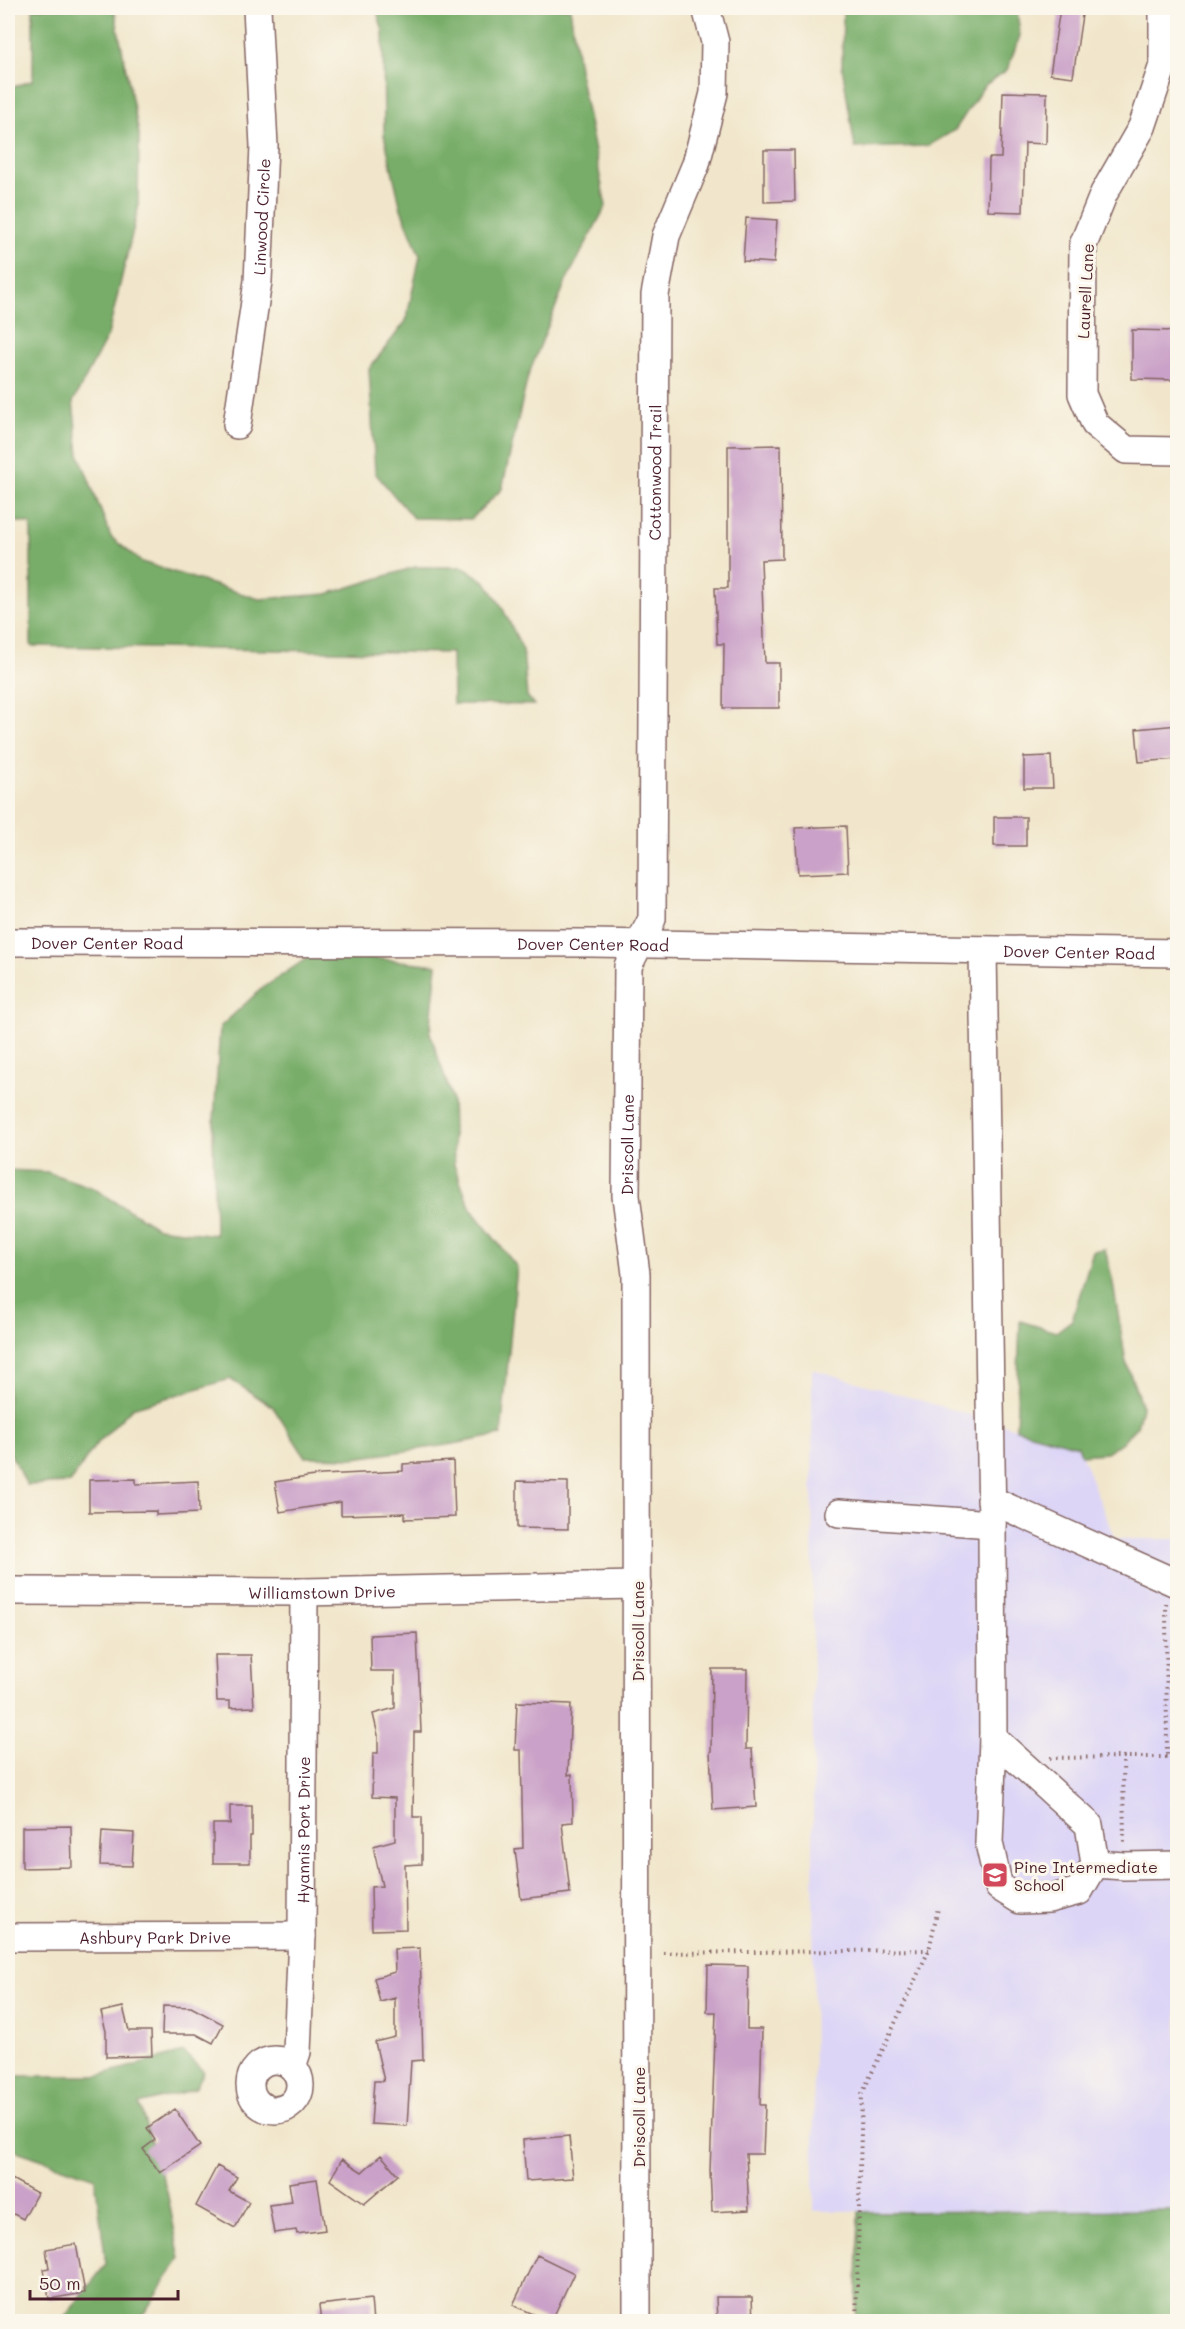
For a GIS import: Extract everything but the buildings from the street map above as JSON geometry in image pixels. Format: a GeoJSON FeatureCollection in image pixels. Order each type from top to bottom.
{"type":"FeatureCollection","features":[{"type":"Feature","properties":{"kind":"street","name":"Linwood Circle"},"geometry":{"type":"LineString","coordinates":[[237,425],[258,281],[264,146],[257,8]]}},
{"type":"Feature","properties":{"kind":"street","name":"Cottonwood Trail"},"geometry":{"type":"LineString","coordinates":[[640,944],[652,919],[655,295],[666,236],[696,164],[714,93],[715,42],[706,8]]}},
{"type":"Feature","properties":{"kind":"street","name":"Laurell Lane"},"geometry":{"type":"LineString","coordinates":[[1163,8],[1163,65],[1142,127],[1104,193],[1083,245],[1082,394],[1095,424],[1126,450],[1178,451]]}},
{"type":"Feature","properties":{"kind":"street","name":"Dover Center Road"},"geometry":{"type":"LineString","coordinates":[[8,942],[640,944],[1178,953]]}},
{"type":"Feature","properties":{"kind":"street","name":"Driscoll Lane"},"geometry":{"type":"LineString","coordinates":[[637,2322],[637,1586],[634,1520],[636,1274],[626,1196],[626,1034],[628,966],[640,944]]}},
{"type":"Feature","properties":{"kind":"street"},"geometry":{"type":"LineString","coordinates":[[983,950],[992,1512],[993,1738],[989,1843],[999,1887],[1020,1900],[1049,1899],[1079,1891],[1095,1864],[1089,1825],[993,1738]]}},
{"type":"Feature","properties":{"kind":"street"},"geometry":{"type":"LineString","coordinates":[[839,1513],[992,1512],[1172,1582]]}},
{"type":"Feature","properties":{"kind":"street","name":"Williamstown Drive"},"geometry":{"type":"LineString","coordinates":[[8,1591],[304,1592],[637,1586]]}},
{"type":"Feature","properties":{"kind":"street","name":"Hyannis Port Drive"},"geometry":{"type":"LineString","coordinates":[[292,2067],[297,2052],[302,1936],[304,1592]]}},
{"type":"Feature","properties":{"kind":"street"},"geometry":{"type":"LineString","coordinates":[[1095,1864],[1178,1865]]}},
{"type":"Feature","properties":{"kind":"street","name":"Ashbury Park Drive"},"geometry":{"type":"LineString","coordinates":[[8,1938],[302,1936]]}},
{"type":"Feature","properties":{"kind":"path"},"geometry":{"type":"LineString","coordinates":[[1167,1757],[1172,1582]]}},
{"type":"Feature","properties":{"kind":"path"},"geometry":{"type":"LineString","coordinates":[[1123,1757],[1124,1849]]}},
{"type":"Feature","properties":{"kind":"path"},"geometry":{"type":"LineString","coordinates":[[1042,1759],[1178,1757]]}},
{"type":"Feature","properties":{"kind":"path"},"geometry":{"type":"LineString","coordinates":[[856,2322],[862,2094],[929,1950],[938,1908]]}},
{"type":"Feature","properties":{"kind":"path"},"geometry":{"type":"LineString","coordinates":[[664,1953],[929,1950]]}},
{"type":"Feature","properties":{"kind":"shaded area","name":"Pine Intermediate School"},"geometry":{"type":"Polygon","coordinates":[[[812,1369],[1078,1446],[1115,1539],[1177,1539],[1177,2210],[814,2211],[812,1369]]]}},
{"type":"Feature","properties":{"kind":"green space"},"geometry":{"type":"Polygon","coordinates":[[[33,8],[114,8],[139,134],[138,209],[108,335],[73,402],[79,454],[111,537],[142,562],[259,599],[327,594],[415,567],[463,567],[486,582],[501,605],[523,650],[527,696],[534,705],[453,704],[452,653],[31,646],[31,524],[8,520],[8,89],[33,80],[33,8]]]}},
{"type":"Feature","properties":{"kind":"green space"},"geometry":{"type":"Polygon","coordinates":[[[376,8],[570,8],[581,82],[606,206],[566,281],[528,376],[502,489],[471,519],[413,518],[375,473],[369,369],[406,321],[420,256],[401,209],[384,135],[383,31],[376,8]]]}},
{"type":"Feature","properties":{"kind":"green space"},"geometry":{"type":"Polygon","coordinates":[[[843,8],[1017,8],[1020,36],[1007,70],[984,86],[955,130],[928,146],[855,148],[842,66],[843,8]]]}},
{"type":"Feature","properties":{"kind":"green space"},"geometry":{"type":"Polygon","coordinates":[[[316,952],[437,965],[430,1033],[452,1098],[454,1165],[471,1209],[517,1267],[501,1435],[355,1458],[305,1457],[273,1407],[230,1379],[132,1408],[94,1447],[70,1483],[27,1485],[8,1449],[8,1170],[47,1172],[93,1188],[158,1228],[215,1235],[213,1136],[220,1027],[260,990],[316,952]]]}},
{"type":"Feature","properties":{"kind":"green space"},"geometry":{"type":"Polygon","coordinates":[[[1105,1249],[1126,1362],[1142,1407],[1137,1426],[1121,1443],[1106,1453],[1081,1455],[1078,1446],[1016,1429],[1020,1321],[1056,1332],[1072,1320],[1093,1251],[1105,1249]]]}},
{"type":"Feature","properties":{"kind":"green space"},"geometry":{"type":"Polygon","coordinates":[[[183,2052],[204,2072],[195,2089],[139,2104],[167,2191],[180,2259],[143,2315],[131,2321],[62,2321],[106,2264],[95,2178],[8,2148],[8,2076],[96,2076],[183,2052]]]}},
{"type":"Feature","properties":{"kind":"green space"},"geometry":{"type":"Polygon","coordinates":[[[1177,2210],[1177,2321],[856,2321],[859,2212],[1177,2210]]]}},
{"type":"Feature","properties":{"kind":"place","name":"Pine Intermediate School"},"geometry":{"type":"Point","coordinates":[995,1875]}}]}
